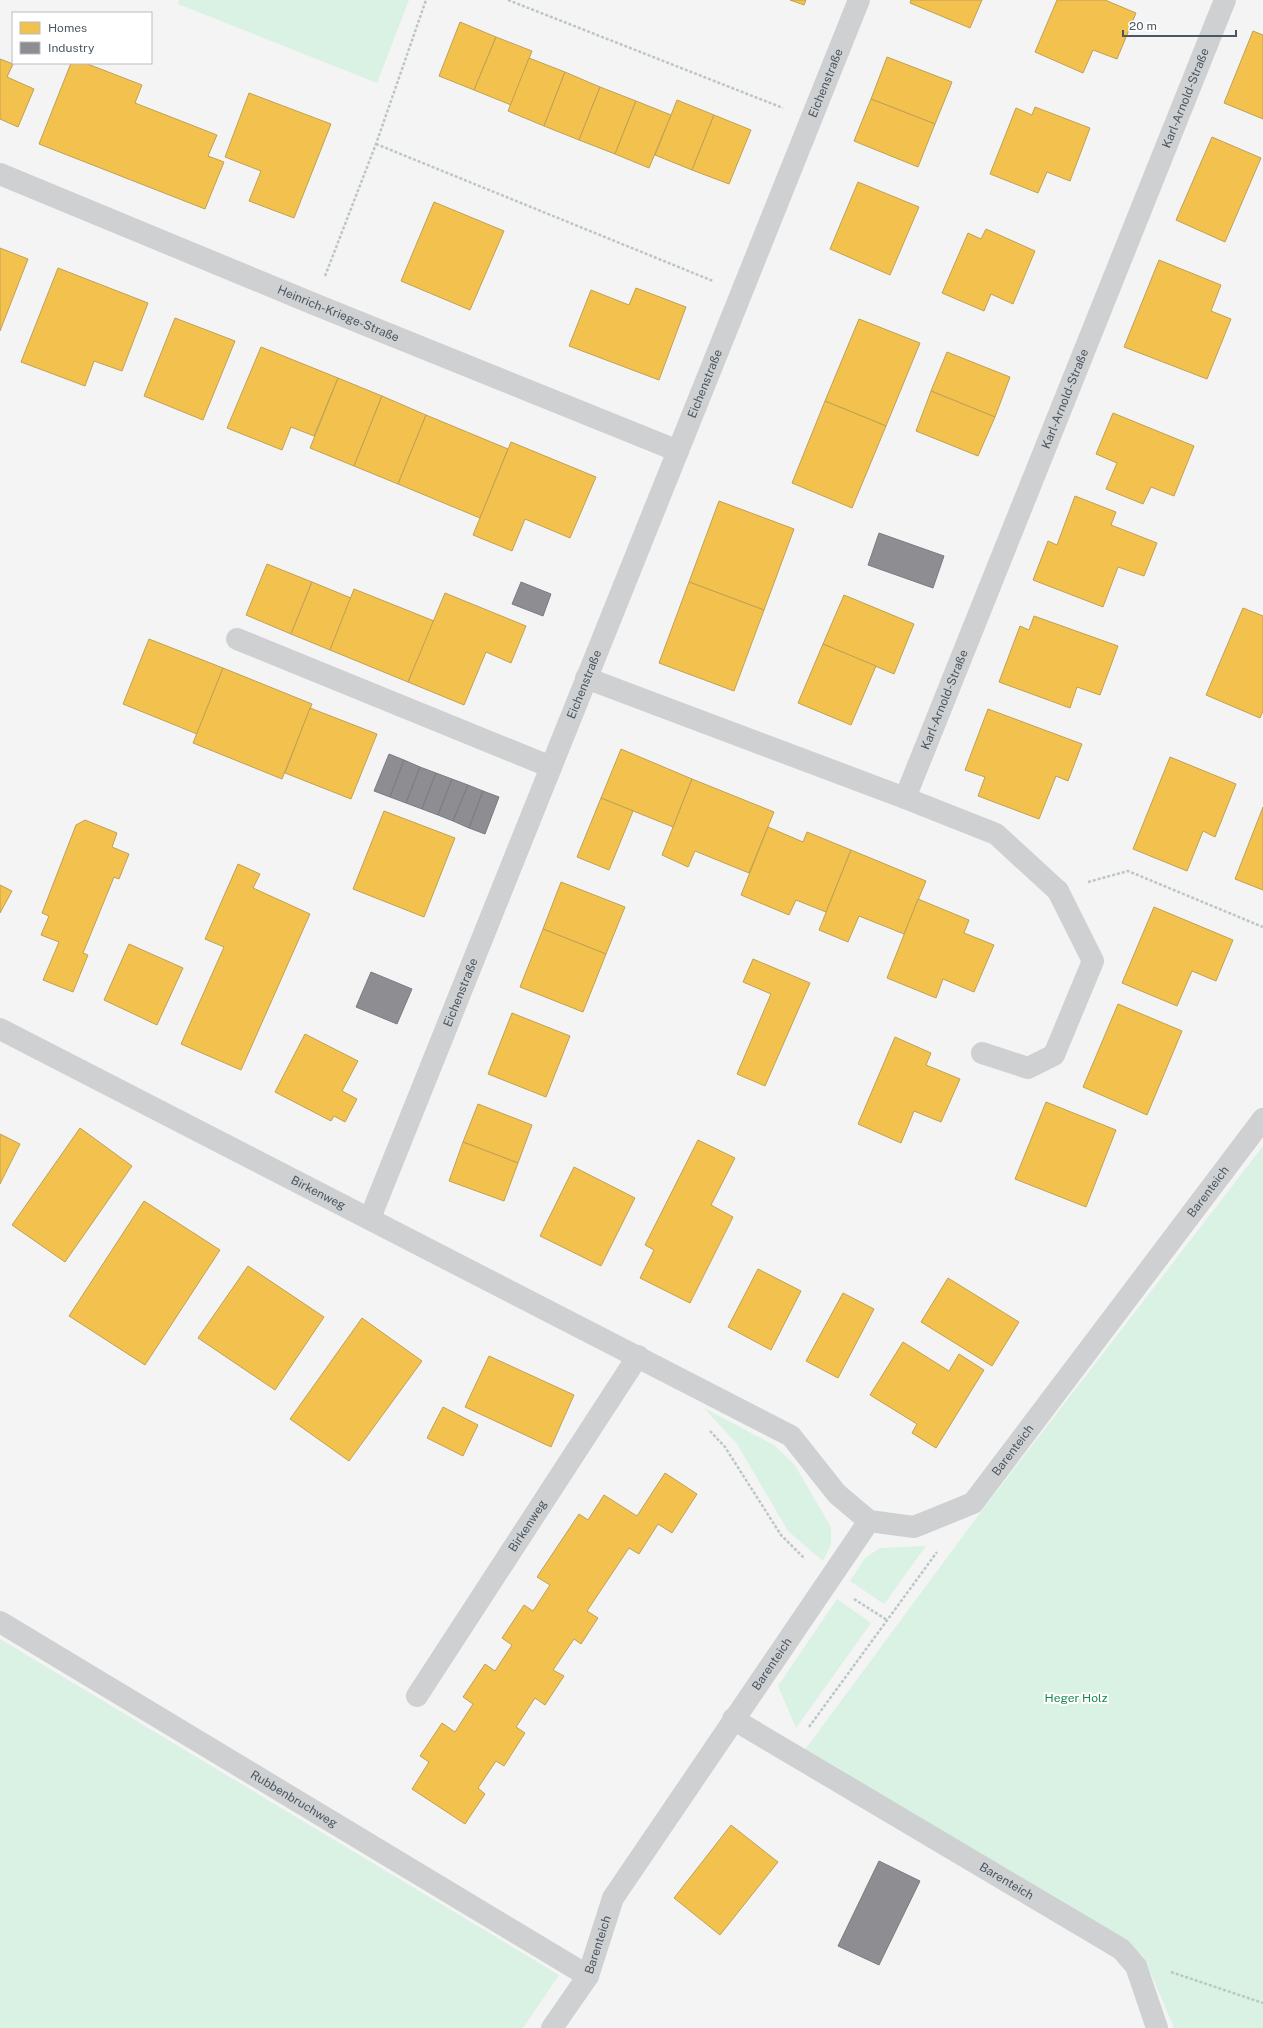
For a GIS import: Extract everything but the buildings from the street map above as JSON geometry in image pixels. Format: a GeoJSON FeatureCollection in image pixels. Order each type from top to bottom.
{"type":"FeatureCollection","features":[{"type":"Feature","properties":{"kind":"street","name":"Eichenstraße"},"geometry":{"type":"LineString","coordinates":[[370,1218],[859,0]]}},
{"type":"Feature","properties":{"kind":"street","name":"Karl-Arnold-Straße"},"geometry":{"type":"LineString","coordinates":[[905,798],[1225,0]]}},
{"type":"Feature","properties":{"kind":"street","name":"Heinrich-Kriege-Straße"},"geometry":{"type":"LineString","coordinates":[[0,174],[314,304],[678,451]]}},
{"type":"Feature","properties":{"kind":"street"},"geometry":{"type":"LineString","coordinates":[[237,639],[551,767]]}},
{"type":"Feature","properties":{"kind":"street"},"geometry":{"type":"LineString","coordinates":[[586,678],[905,798],[996,834],[1058,891],[1093,961],[1054,1055],[1028,1068],[982,1053]]}},
{"type":"Feature","properties":{"kind":"street","name":"Birkenweg"},"geometry":{"type":"LineString","coordinates":[[0,1029],[370,1218],[791,1436],[837,1494],[869,1521]]}},
{"type":"Feature","properties":{"kind":"street","name":"Barenteich"},"geometry":{"type":"LineString","coordinates":[[552,2028],[588,1976],[613,1898],[869,1521],[914,1527],[973,1503],[1263,1119]]}},
{"type":"Feature","properties":{"kind":"street","name":"Birkenweg"},"geometry":{"type":"LineString","coordinates":[[417,1696],[638,1356]]}},
{"type":"Feature","properties":{"kind":"street","name":"Rubbenbruchweg"},"geometry":{"type":"LineString","coordinates":[[0,1622],[588,1976]]}},
{"type":"Feature","properties":{"kind":"street","name":"Barenteich"},"geometry":{"type":"LineString","coordinates":[[733,1720],[1121,1950],[1136,1966],[1157,2028]]}},
{"type":"Feature","properties":{"kind":"path"},"geometry":{"type":"LineString","coordinates":[[314,304],[376,144],[426,0]]}},
{"type":"Feature","properties":{"kind":"path"},"geometry":{"type":"LineString","coordinates":[[508,0],[811,119]]}},
{"type":"Feature","properties":{"kind":"path"},"geometry":{"type":"LineString","coordinates":[[376,144],[742,292]]}},
{"type":"Feature","properties":{"kind":"path"},"geometry":{"type":"LineString","coordinates":[[1058,891],[1128,871],[1263,927]]}},
{"type":"Feature","properties":{"kind":"path"},"geometry":{"type":"LineString","coordinates":[[709,1430],[725,1447],[781,1535],[828,1581],[887,1620]]}},
{"type":"Feature","properties":{"kind":"path"},"geometry":{"type":"LineString","coordinates":[[790,1754],[937,1552]]}},
{"type":"Feature","properties":{"kind":"path"},"geometry":{"type":"LineString","coordinates":[[1136,1966],[1157,1968],[1263,2003]]}},
{"type":"Feature","properties":{"kind":"green space"},"geometry":{"type":"Polygon","coordinates":[[[179,0],[409,0],[377,83],[178,4],[179,0]]]}},
{"type":"Feature","properties":{"kind":"green space","name":"Heger Holz"},"geometry":{"type":"Polygon","coordinates":[[[1263,1146],[1263,2028],[1174,2028],[1143,1955],[801,1755],[980,1513],[1263,1146]]]}},
{"type":"Feature","properties":{"kind":"green space"},"geometry":{"type":"Polygon","coordinates":[[[704,1408],[774,1445],[794,1464],[831,1527],[831,1545],[823,1561],[788,1531],[737,1444],[704,1408]]]}},
{"type":"Feature","properties":{"kind":"green space"},"geometry":{"type":"Polygon","coordinates":[[[926,1546],[884,1604],[850,1581],[865,1558],[880,1548],[926,1546]]]}},
{"type":"Feature","properties":{"kind":"green space"},"geometry":{"type":"Polygon","coordinates":[[[837,1599],[871,1623],[796,1728],[778,1686],[837,1599]]]}},
{"type":"Feature","properties":{"kind":"green space"},"geometry":{"type":"Polygon","coordinates":[[[0,1639],[559,1975],[523,2028],[0,2028],[0,1639]]]}}]}
